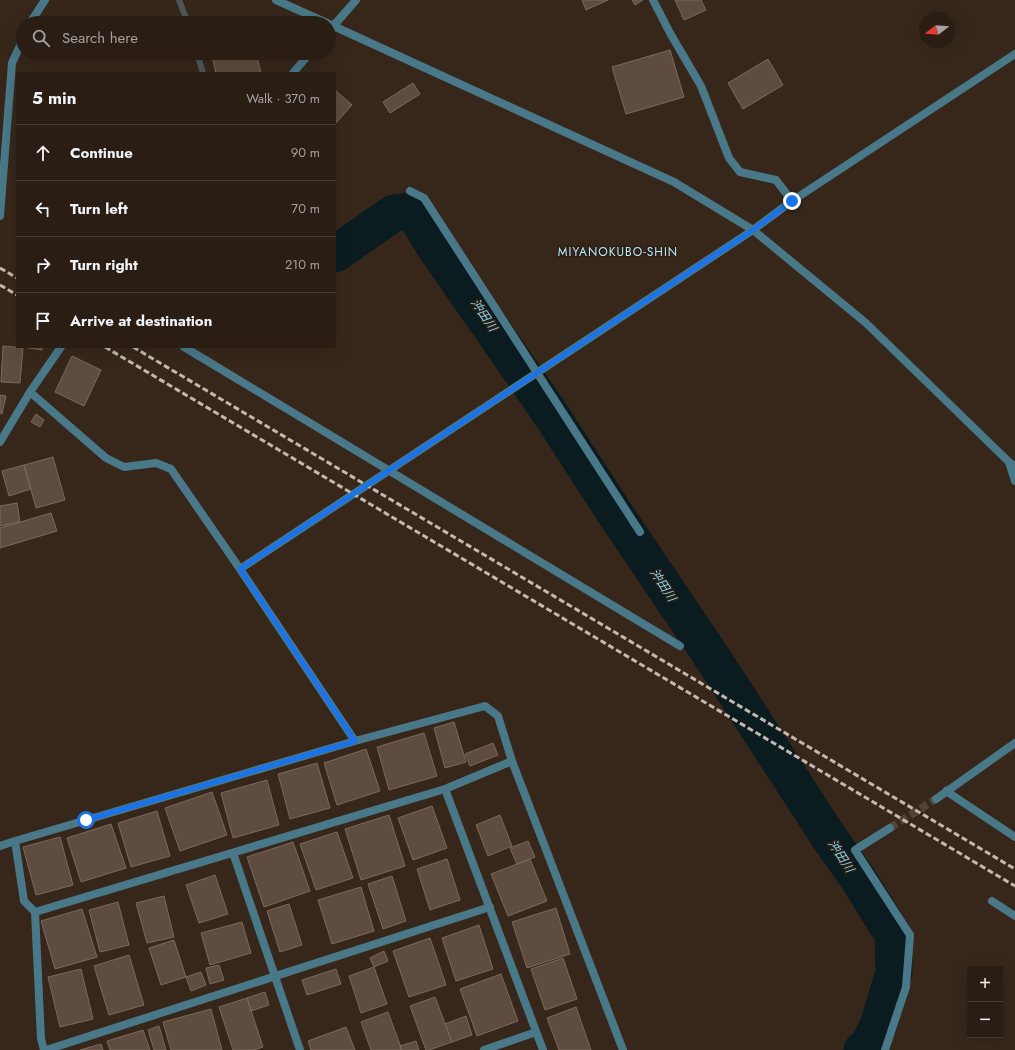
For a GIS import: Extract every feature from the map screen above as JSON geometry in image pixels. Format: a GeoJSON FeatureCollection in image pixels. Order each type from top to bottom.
{"type":"FeatureCollection","features":[{"type":"Feature","properties":{"kind":"street"},"geometry":{"type":"LineString","coordinates":[[35,16],[45,0]]}},
{"type":"Feature","properties":{"kind":"street"},"geometry":{"type":"LineString","coordinates":[[276,0],[309,16]]}},
{"type":"Feature","properties":{"kind":"street"},"geometry":{"type":"LineString","coordinates":[[336,20],[356,0]]}},
{"type":"Feature","properties":{"kind":"street"},"geometry":{"type":"LineString","coordinates":[[653,0],[670,33],[701,86],[729,158],[740,172],[776,180],[792,201]]}},
{"type":"Feature","properties":{"kind":"street"},"geometry":{"type":"LineString","coordinates":[[336,29],[674,182],[753,230],[866,323],[1012,464],[1015,481]]}},
{"type":"Feature","properties":{"kind":"street"},"geometry":{"type":"LineString","coordinates":[[0,216],[12,63],[16,54]]}},
{"type":"Feature","properties":{"kind":"street"},"geometry":{"type":"LineString","coordinates":[[240,569],[753,230],[792,201],[1015,54]]}},
{"type":"Feature","properties":{"kind":"street"},"geometry":{"type":"LineString","coordinates":[[294,72],[304,60]]}},
{"type":"Feature","properties":{"kind":"street"},"geometry":{"type":"LineString","coordinates":[[410,192],[424,198],[640,532]]}},
{"type":"Feature","properties":{"kind":"street"},"geometry":{"type":"LineString","coordinates":[[0,442],[30,392],[60,348]]}},
{"type":"Feature","properties":{"kind":"street"},"geometry":{"type":"LineString","coordinates":[[186,348],[680,646]]}},
{"type":"Feature","properties":{"kind":"street"},"geometry":{"type":"LineString","coordinates":[[30,392],[106,458],[124,467],[156,463],[171,469],[355,741]]}},
{"type":"Feature","properties":{"kind":"street"},"geometry":{"type":"LineString","coordinates":[[0,846],[355,741],[485,706],[498,716],[512,761],[623,1050]]}},
{"type":"Feature","properties":{"kind":"street"},"geometry":{"type":"LineString","coordinates":[[936,799],[1015,742]]}},
{"type":"Feature","properties":{"kind":"street"},"geometry":{"type":"LineString","coordinates":[[35,912],[445,789],[512,761]]}},
{"type":"Feature","properties":{"kind":"street"},"geometry":{"type":"LineString","coordinates":[[445,789],[543,1050]]}},
{"type":"Feature","properties":{"kind":"street"},"geometry":{"type":"LineString","coordinates":[[946,791],[1015,837]]}},
{"type":"Feature","properties":{"kind":"street"},"geometry":{"type":"LineString","coordinates":[[885,1050],[906,987],[910,935],[855,850],[890,828]]}},
{"type":"Feature","properties":{"kind":"street"},"geometry":{"type":"LineString","coordinates":[[15,841],[24,901],[35,912],[41,1039],[45,1050],[490,907]]}},
{"type":"Feature","properties":{"kind":"street"},"geometry":{"type":"LineString","coordinates":[[233,853],[300,1050]]}},
{"type":"Feature","properties":{"kind":"street"},"geometry":{"type":"LineString","coordinates":[[992,901],[1015,916]]}},
{"type":"Feature","properties":{"kind":"street"},"geometry":{"type":"LineString","coordinates":[[484,1050],[536,1032]]}},
{"type":"Feature","properties":{"kind":"building"},"geometry":{"type":"Polygon","coordinates":[[[582,0],[608,0],[586,10],[582,0]]]}},
{"type":"Feature","properties":{"kind":"building"},"geometry":{"type":"Polygon","coordinates":[[[632,0],[643,0],[635,5],[632,0]]]}},
{"type":"Feature","properties":{"kind":"building"},"geometry":{"type":"Polygon","coordinates":[[[675,0],[701,0],[706,10],[684,20],[675,0]]]}},
{"type":"Feature","properties":{"kind":"building"},"geometry":{"type":"Polygon","coordinates":[[[670,50],[684,97],[626,114],[612,67],[670,50]]]}},
{"type":"Feature","properties":{"kind":"building"},"geometry":{"type":"Polygon","coordinates":[[[768,59],[783,85],[743,109],[728,83],[768,59]]]}},
{"type":"Feature","properties":{"kind":"building"},"geometry":{"type":"Polygon","coordinates":[[[213,60],[258,60],[261,72],[216,72],[213,60]]]}},
{"type":"Feature","properties":{"kind":"building"},"geometry":{"type":"Polygon","coordinates":[[[413,83],[420,94],[390,113],[383,102],[413,83]]]}},
{"type":"Feature","properties":{"kind":"building"},"geometry":{"type":"Polygon","coordinates":[[[336,91],[352,105],[336,123],[336,91]]]}},
{"type":"Feature","properties":{"kind":"building"},"geometry":{"type":"Polygon","coordinates":[[[3,346],[23,348],[20,383],[1,382],[3,346]]]}},
{"type":"Feature","properties":{"kind":"building"},"geometry":{"type":"Polygon","coordinates":[[[29,348],[42,348],[42,350],[29,348]]]}},
{"type":"Feature","properties":{"kind":"building"},"geometry":{"type":"Polygon","coordinates":[[[72,356],[101,370],[84,406],[55,392],[72,356]]]}},
{"type":"Feature","properties":{"kind":"building"},"geometry":{"type":"Polygon","coordinates":[[[0,395],[6,396],[2,414],[0,413],[0,395]]]}},
{"type":"Feature","properties":{"kind":"building"},"geometry":{"type":"Polygon","coordinates":[[[36,414],[44,420],[40,427],[31,422],[36,414]]]}},
{"type":"Feature","properties":{"kind":"building"},"geometry":{"type":"Polygon","coordinates":[[[53,457],[65,500],[36,508],[24,465],[53,457]]]}},
{"type":"Feature","properties":{"kind":"building"},"geometry":{"type":"Polygon","coordinates":[[[24,465],[31,489],[9,496],[2,471],[24,465]]]}},
{"type":"Feature","properties":{"kind":"building"},"geometry":{"type":"Polygon","coordinates":[[[17,503],[20,522],[0,526],[0,506],[17,503]]]}},
{"type":"Feature","properties":{"kind":"building"},"geometry":{"type":"Polygon","coordinates":[[[51,513],[57,531],[0,548],[0,528],[51,513]]]}},
{"type":"Feature","properties":{"kind":"building"},"geometry":{"type":"Polygon","coordinates":[[[454,722],[466,762],[445,768],[434,728],[454,722]]]}},
{"type":"Feature","properties":{"kind":"building"},"geometry":{"type":"Polygon","coordinates":[[[424,733],[437,776],[389,790],[377,747],[424,733]]]}},
{"type":"Feature","properties":{"kind":"building"},"geometry":{"type":"Polygon","coordinates":[[[493,743],[498,755],[470,766],[465,754],[493,743]]]}},
{"type":"Feature","properties":{"kind":"building"},"geometry":{"type":"Polygon","coordinates":[[[366,749],[380,791],[337,805],[324,763],[366,749]]]}},
{"type":"Feature","properties":{"kind":"building"},"geometry":{"type":"Polygon","coordinates":[[[317,763],[330,808],[290,819],[278,774],[317,763]]]}},
{"type":"Feature","properties":{"kind":"building"},"geometry":{"type":"Polygon","coordinates":[[[267,780],[279,825],[233,838],[221,793],[267,780]]]}},
{"type":"Feature","properties":{"kind":"building"},"geometry":{"type":"Polygon","coordinates":[[[212,792],[227,835],[180,851],[165,808],[212,792]]]}},
{"type":"Feature","properties":{"kind":"building"},"geometry":{"type":"Polygon","coordinates":[[[432,806],[447,848],[413,860],[398,818],[432,806]]]}},
{"type":"Feature","properties":{"kind":"building"},"geometry":{"type":"Polygon","coordinates":[[[157,811],[170,856],[131,867],[118,823],[157,811]]]}},
{"type":"Feature","properties":{"kind":"building"},"geometry":{"type":"Polygon","coordinates":[[[389,815],[405,866],[361,880],[345,829],[389,815]]]}},
{"type":"Feature","properties":{"kind":"building"},"geometry":{"type":"Polygon","coordinates":[[[500,815],[512,846],[488,856],[476,825],[500,815]]]}},
{"type":"Feature","properties":{"kind":"building"},"geometry":{"type":"Polygon","coordinates":[[[111,824],[126,868],[81,882],[67,838],[111,824]]]}},
{"type":"Feature","properties":{"kind":"building"},"geometry":{"type":"Polygon","coordinates":[[[337,832],[353,878],[316,890],[300,844],[337,832]]]}},
{"type":"Feature","properties":{"kind":"building"},"geometry":{"type":"Polygon","coordinates":[[[60,837],[73,885],[36,895],[23,847],[60,837]]]}},
{"type":"Feature","properties":{"kind":"building"},"geometry":{"type":"Polygon","coordinates":[[[528,841],[535,857],[517,864],[510,848],[528,841]]]}},
{"type":"Feature","properties":{"kind":"building"},"geometry":{"type":"Polygon","coordinates":[[[293,842],[310,891],[264,907],[247,857],[293,842]]]}},
{"type":"Feature","properties":{"kind":"building"},"geometry":{"type":"Polygon","coordinates":[[[447,859],[460,900],[430,910],[417,869],[447,859]]]}},
{"type":"Feature","properties":{"kind":"building"},"geometry":{"type":"Polygon","coordinates":[[[530,859],[547,901],[508,916],[491,874],[530,859]]]}},
{"type":"Feature","properties":{"kind":"building"},"geometry":{"type":"Polygon","coordinates":[[[215,875],[228,914],[199,923],[186,885],[215,875]]]}},
{"type":"Feature","properties":{"kind":"building"},"geometry":{"type":"Polygon","coordinates":[[[392,876],[406,921],[383,929],[368,884],[392,876]]]}},
{"type":"Feature","properties":{"kind":"building"},"geometry":{"type":"Polygon","coordinates":[[[361,887],[374,931],[332,944],[318,900],[361,887]]]}},
{"type":"Feature","properties":{"kind":"building"},"geometry":{"type":"Polygon","coordinates":[[[164,896],[174,937],[147,943],[136,903],[164,896]]]}},
{"type":"Feature","properties":{"kind":"building"},"geometry":{"type":"Polygon","coordinates":[[[118,902],[129,945],[100,952],[89,910],[118,902]]]}},
{"type":"Feature","properties":{"kind":"building"},"geometry":{"type":"Polygon","coordinates":[[[289,904],[302,945],[280,952],[267,911],[289,904]]]}},
{"type":"Feature","properties":{"kind":"building"},"geometry":{"type":"Polygon","coordinates":[[[556,908],[570,954],[527,968],[512,922],[556,908]]]}},
{"type":"Feature","properties":{"kind":"building"},"geometry":{"type":"Polygon","coordinates":[[[82,909],[97,957],[55,969],[41,921],[82,909]]]}},
{"type":"Feature","properties":{"kind":"building"},"geometry":{"type":"Polygon","coordinates":[[[242,922],[251,953],[210,965],[201,933],[242,922]]]}},
{"type":"Feature","properties":{"kind":"building"},"geometry":{"type":"Polygon","coordinates":[[[479,925],[493,969],[456,981],[442,938],[479,925]]]}},
{"type":"Feature","properties":{"kind":"building"},"geometry":{"type":"Polygon","coordinates":[[[430,938],[446,985],[409,997],[393,951],[430,938]]]}},
{"type":"Feature","properties":{"kind":"building"},"geometry":{"type":"Polygon","coordinates":[[[174,940],[186,977],[161,985],[149,948],[174,940]]]}},
{"type":"Feature","properties":{"kind":"building"},"geometry":{"type":"Polygon","coordinates":[[[384,951],[388,961],[374,967],[370,958],[384,951]]]}},
{"type":"Feature","properties":{"kind":"building"},"geometry":{"type":"Polygon","coordinates":[[[129,955],[144,1005],[109,1015],[94,966],[129,955]]]}},
{"type":"Feature","properties":{"kind":"building"},"geometry":{"type":"Polygon","coordinates":[[[563,958],[577,999],[545,1010],[531,969],[563,958]]]}},
{"type":"Feature","properties":{"kind":"building"},"geometry":{"type":"Polygon","coordinates":[[[219,965],[224,980],[210,984],[206,968],[219,965]]]}},
{"type":"Feature","properties":{"kind":"building"},"geometry":{"type":"Polygon","coordinates":[[[374,967],[387,1004],[361,1013],[349,976],[374,967]]]}},
{"type":"Feature","properties":{"kind":"building"},"geometry":{"type":"Polygon","coordinates":[[[81,969],[93,1019],[60,1027],[48,977],[81,969]]]}},
{"type":"Feature","properties":{"kind":"building"},"geometry":{"type":"Polygon","coordinates":[[[336,969],[341,984],[307,995],[302,980],[336,969]]]}},
{"type":"Feature","properties":{"kind":"building"},"geometry":{"type":"Polygon","coordinates":[[[201,972],[206,985],[191,991],[186,977],[201,972]]]}},
{"type":"Feature","properties":{"kind":"building"},"geometry":{"type":"Polygon","coordinates":[[[501,974],[518,1021],[477,1036],[460,989],[501,974]]]}},
{"type":"Feature","properties":{"kind":"building"},"geometry":{"type":"Polygon","coordinates":[[[265,992],[269,1005],[251,1011],[247,998],[265,992]]]}},
{"type":"Feature","properties":{"kind":"building"},"geometry":{"type":"Polygon","coordinates":[[[435,997],[452,1042],[426,1050],[410,1006],[435,997]]]}},
{"type":"Feature","properties":{"kind":"building"},"geometry":{"type":"Polygon","coordinates":[[[247,998],[263,1047],[254,1050],[233,1050],[219,1007],[247,998]]]}},
{"type":"Feature","properties":{"kind":"building"},"geometry":{"type":"Polygon","coordinates":[[[576,1007],[591,1050],[559,1050],[547,1018],[576,1007]]]}},
{"type":"Feature","properties":{"kind":"building"},"geometry":{"type":"Polygon","coordinates":[[[211,1009],[222,1050],[171,1050],[163,1022],[211,1009]]]}},
{"type":"Feature","properties":{"kind":"building"},"geometry":{"type":"Polygon","coordinates":[[[388,1012],[402,1050],[371,1050],[361,1022],[388,1012]]]}},
{"type":"Feature","properties":{"kind":"building"},"geometry":{"type":"Polygon","coordinates":[[[466,1016],[472,1035],[452,1042],[445,1024],[466,1016]]]}},
{"type":"Feature","properties":{"kind":"building"},"geometry":{"type":"Polygon","coordinates":[[[159,1026],[166,1050],[154,1050],[148,1030],[159,1026]]]}},
{"type":"Feature","properties":{"kind":"building"},"geometry":{"type":"Polygon","coordinates":[[[346,1027],[355,1050],[311,1050],[308,1041],[346,1027]]]}},
{"type":"Feature","properties":{"kind":"building"},"geometry":{"type":"Polygon","coordinates":[[[143,1030],[150,1050],[110,1050],[107,1041],[143,1030]]]}},
{"type":"Feature","properties":{"kind":"building"},"geometry":{"type":"Polygon","coordinates":[[[416,1041],[419,1050],[401,1050],[400,1046],[416,1041]]]}},
{"type":"Feature","properties":{"kind":"building"},"geometry":{"type":"Polygon","coordinates":[[[101,1044],[103,1050],[80,1050],[101,1044]]]}},
{"type":"Feature","properties":{"kind":"waterway"},"geometry":{"type":"LineString","coordinates":[[179,0],[185,16]]}},
{"type":"Feature","properties":{"kind":"waterway"},"geometry":{"type":"LineString","coordinates":[[199,60],[203,72]]}},
{"type":"Feature","properties":{"kind":"waterway","name":"沖田川"},"geometry":{"type":"LineString","coordinates":[[336,253],[394,213],[413,211],[434,246],[550,413],[616,515],[712,657],[830,839],[859,880],[893,935],[894,972],[878,1026],[868,1045],[862,1050]]}},
{"type":"Feature","properties":{"kind":"tunnel"},"geometry":{"type":"LineString","coordinates":[[890,828],[936,799]]}},
{"type":"Feature","properties":{"kind":"railway"},"geometry":{"type":"LineString","coordinates":[[0,268],[16,277]]}},
{"type":"Feature","properties":{"kind":"railway"},"geometry":{"type":"LineString","coordinates":[[0,285],[16,294]]}},
{"type":"Feature","properties":{"kind":"railway"},"geometry":{"type":"LineString","coordinates":[[107,348],[1015,886]]}},
{"type":"Feature","properties":{"kind":"railway"},"geometry":{"type":"LineString","coordinates":[[135,348],[1015,869]]}},
{"type":"Feature","properties":{"kind":"district","name":"MIYANOKUBO-SHIN"},"geometry":{"type":"Point","coordinates":[618,252]}},
{"type":"Feature","properties":{"kind":"route"},"geometry":{"type":"LineString","coordinates":[[86,820],[355,741],[240,569],[753,230],[792,201]]}}]}
